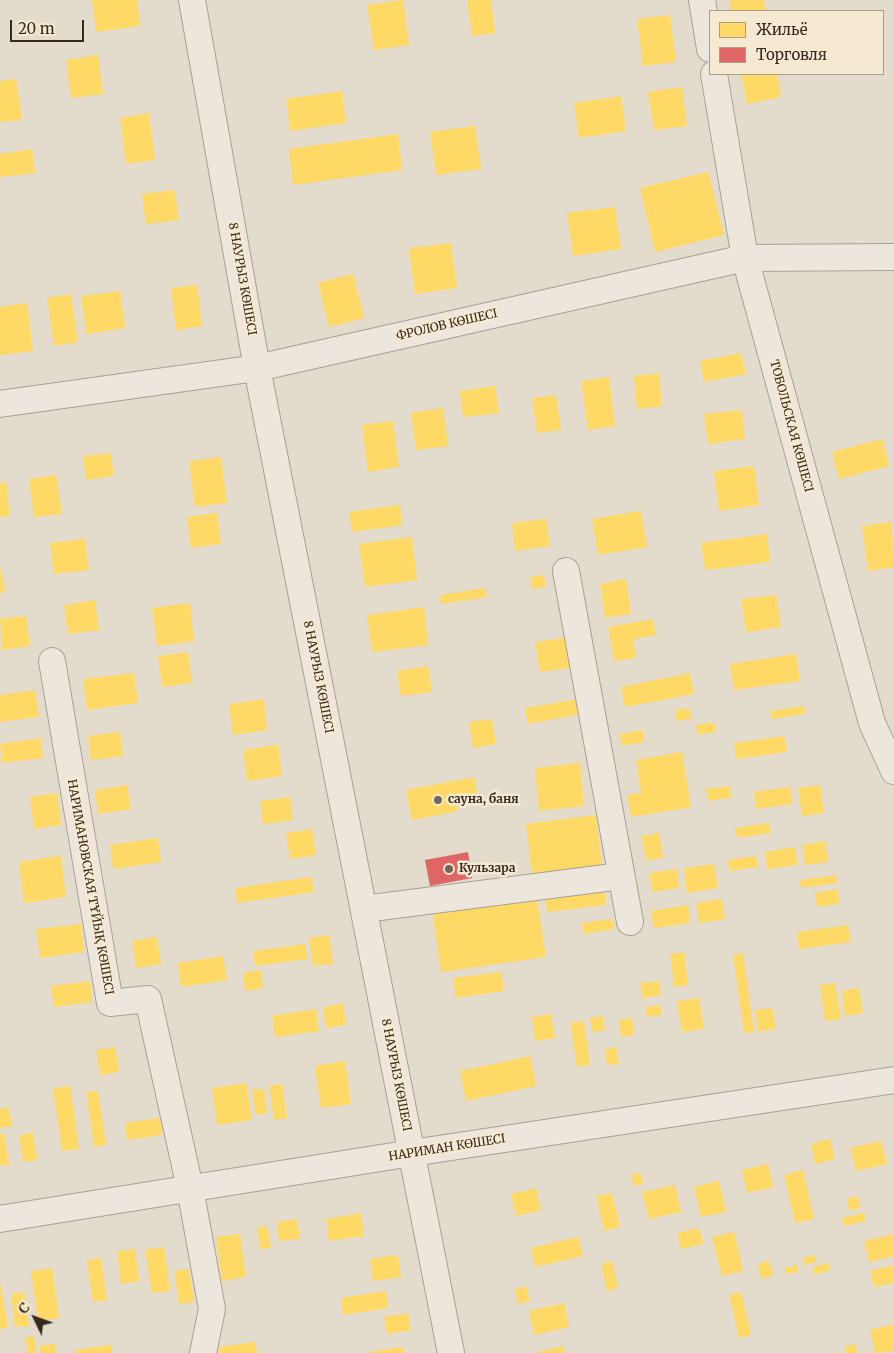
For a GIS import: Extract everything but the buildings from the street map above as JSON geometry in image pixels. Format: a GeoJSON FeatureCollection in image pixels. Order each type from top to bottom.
{"type":"FeatureCollection","features":[{"type":"Feature","properties":{"kind":"street","name":"8 НАУРЫЗ КӨШЕСІ"},"geometry":{"type":"LineString","coordinates":[[192,0],[257,368],[451,1353]]}},
{"type":"Feature","properties":{"kind":"street"},"geometry":{"type":"LineString","coordinates":[[702,0],[709,43]]}},
{"type":"Feature","properties":{"kind":"street","name":"ТОБОЛЬСКАЯ КӨШЕСІ"},"geometry":{"type":"LineString","coordinates":[[714,75],[746,258],[872,723],[894,772]]}},
{"type":"Feature","properties":{"kind":"street","name":"ФРОЛОВ КӨШЕСІ"},"geometry":{"type":"LineString","coordinates":[[0,404],[257,368],[746,258],[894,257]]}},
{"type":"Feature","properties":{"kind":"street"},"geometry":{"type":"LineString","coordinates":[[566,571],[630,922]]}},
{"type":"Feature","properties":{"kind":"street","name":"НАРИМАНОВСКАЯ ТҰЙЫҚ КӨШЕСІ"},"geometry":{"type":"LineString","coordinates":[[52,661],[110,1003],[148,999],[190,1188]]}},
{"type":"Feature","properties":{"kind":"street"},"geometry":{"type":"LineString","coordinates":[[364,909],[621,876]]}},
{"type":"Feature","properties":{"kind":"street","name":"НАРИМАН КӨШЕСІ"},"geometry":{"type":"LineString","coordinates":[[0,1219],[412,1153],[894,1080]]}},
{"type":"Feature","properties":{"kind":"street"},"geometry":{"type":"LineString","coordinates":[[190,1188],[212,1309],[203,1353]]}},
{"type":"Feature","properties":{"kind":"place","name":"сауна, баня"},"geometry":{"type":"Point","coordinates":[438,800]}},
{"type":"Feature","properties":{"kind":"place","name":"Кульзара"},"geometry":{"type":"Point","coordinates":[449,869]}}]}
